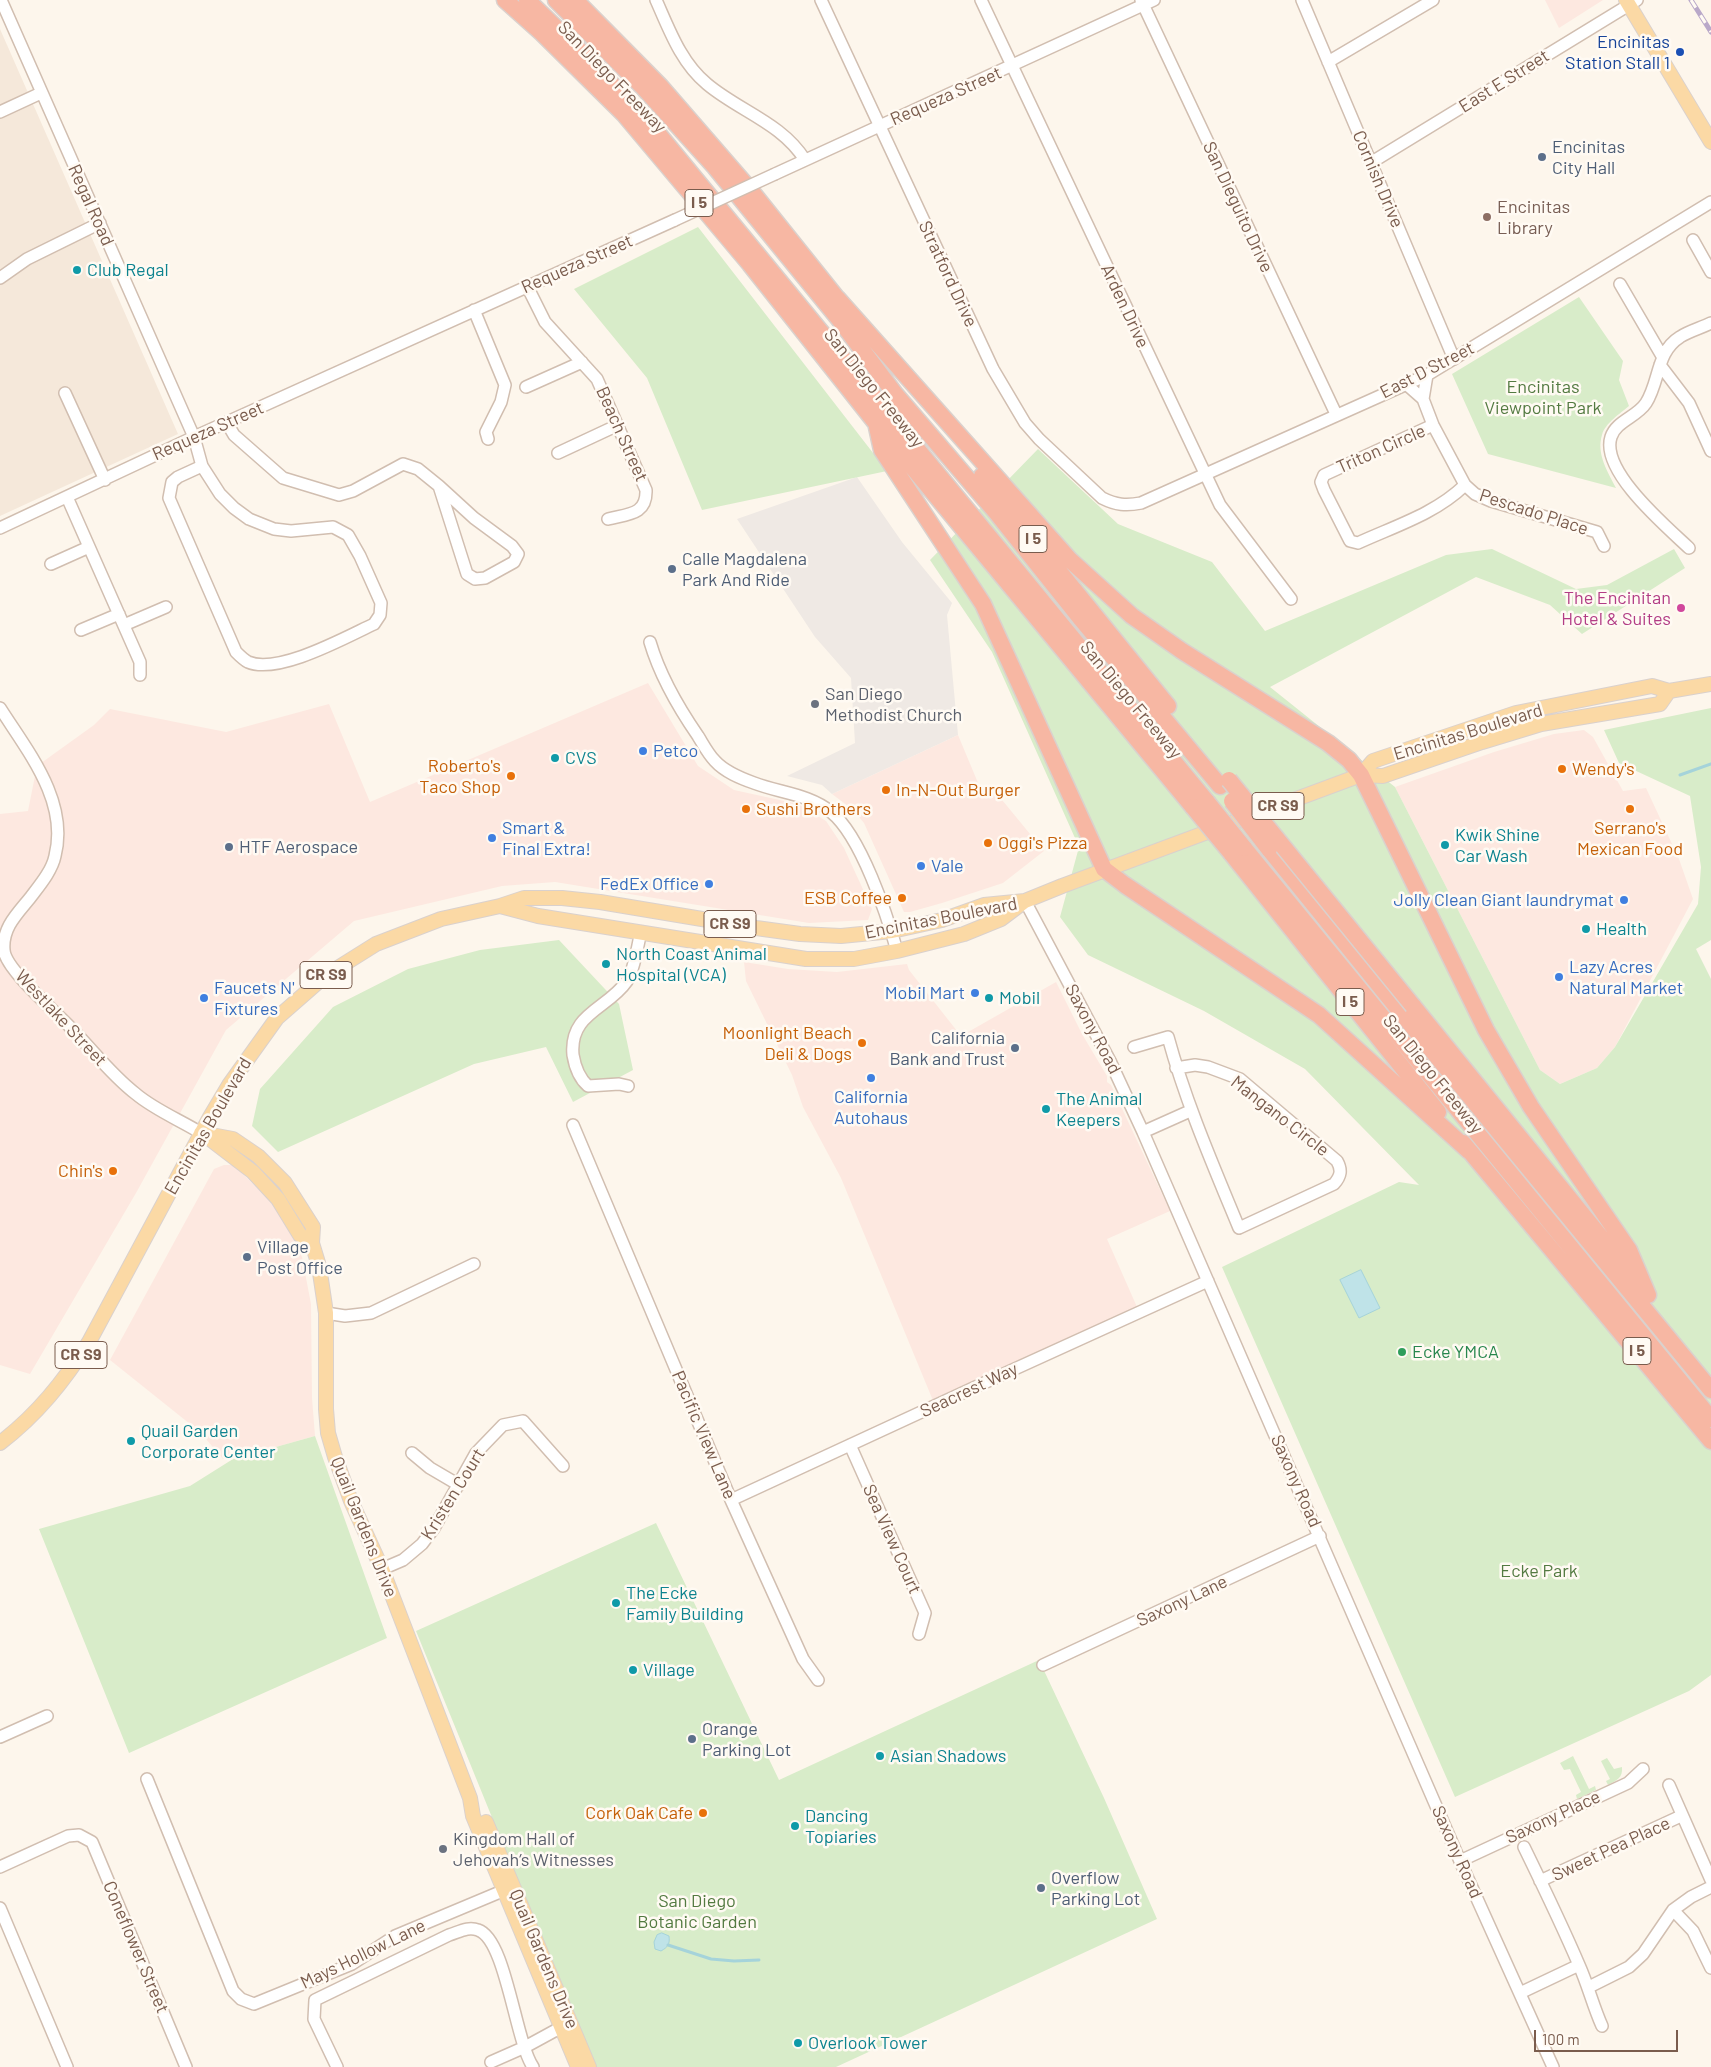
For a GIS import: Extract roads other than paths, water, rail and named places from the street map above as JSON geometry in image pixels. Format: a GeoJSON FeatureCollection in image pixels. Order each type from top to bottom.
{"type":"FeatureCollection","features":[{"type":"Feature","properties":{"kind":"highway","name":"San Diego Freeway"},"geometry":{"type":"LineString","coordinates":[[505,0],[542,33],[624,114],[750,264],[876,423],[1238,851],[1469,1151],[1711,1441]]}},
{"type":"Feature","properties":{"kind":"highway"},"geometry":{"type":"LineString","coordinates":[[527,0],[575,46],[655,130],[1200,805]]}},
{"type":"Feature","properties":{"kind":"highway"},"geometry":{"type":"LineString","coordinates":[[556,0],[642,86],[715,167],[839,319],[895,394],[996,512],[1081,619],[1224,783],[1269,849],[1431,1050],[1711,1390]]}},
{"type":"Feature","properties":{"kind":"highway","name":"San Diego Freeway"},"geometry":{"type":"LineString","coordinates":[[575,0],[660,86],[750,190],[1224,783],[1413,1006],[1711,1372]]}},
{"type":"Feature","properties":{"kind":"highway"},"geometry":{"type":"LineString","coordinates":[[837,298],[1070,560],[1132,616],[1190,656],[1328,743],[1349,760],[1361,775],[1486,1030],[1531,1107],[1629,1250],[1648,1295]]}},
{"type":"Feature","properties":{"kind":"highway"},"geometry":{"type":"LineString","coordinates":[[876,423],[882,450],[983,604],[1104,869],[1125,885],[1319,1014],[1469,1151]]}},
{"type":"Feature","properties":{"kind":"highway"},"geometry":{"type":"LineString","coordinates":[[1238,851],[1711,1419]]}},
{"type":"Feature","properties":{"kind":"main road"},"geometry":{"type":"LineString","coordinates":[[1631,2],[1711,142]]}},
{"type":"Feature","properties":{"kind":"main road","name":"Encinitas Boulevard"},"geometry":{"type":"LineString","coordinates":[[500,906],[538,916],[806,959],[854,959],[897,951],[964,934],[1001,919],[1025,901],[1104,869],[1361,775],[1383,776],[1482,742],[1542,724],[1660,704],[1669,691],[1711,684]]}},
{"type":"Feature","properties":{"kind":"main road","name":"Encinitas Boulevard"},"geometry":{"type":"LineString","coordinates":[[0,1443],[50,1398],[70,1372],[201,1133],[229,1085],[260,1040],[277,1018],[325,976],[376,944],[440,919],[500,906],[524,898],[562,898],[600,902],[800,934],[841,936],[892,931],[942,920],[984,905],[1025,901]]}},
{"type":"Feature","properties":{"kind":"main road","name":"Quail Gardens Drive"},"geometry":{"type":"LineString","coordinates":[[201,1133],[253,1172],[278,1199],[300,1234],[312,1243],[319,1266],[326,1313],[326,1409],[328,1433],[340,1473],[382,1569],[470,1798],[473,1816],[509,1888],[566,2024],[589,2067]]}},
{"type":"Feature","properties":{"kind":"main road","name":"Quail Gardens Drive"},"geometry":{"type":"LineString","coordinates":[[566,2024],[578,2067]]}},
{"type":"Feature","properties":{"kind":"street","name":"Regal Road"},"geometry":{"type":"LineString","coordinates":[[1,0],[194,437],[202,466],[220,494],[249,519],[274,529],[291,531],[333,527],[348,535],[360,556],[381,604],[380,615],[374,624],[300,658],[265,664],[248,662],[236,652],[169,498],[172,482],[178,477],[202,466]]}},
{"type":"Feature","properties":{"kind":"street"},"geometry":{"type":"LineString","coordinates":[[656,0],[679,50],[705,83],[730,102],[774,126],[798,148],[806,160]]}},
{"type":"Feature","properties":{"kind":"street","name":"Stratford Drive"},"geometry":{"type":"LineString","coordinates":[[821,0],[993,370],[1025,423],[1039,439],[1102,498],[1113,504],[1126,506]]}},
{"type":"Feature","properties":{"kind":"street","name":"Arden Drive"},"geometry":{"type":"LineString","coordinates":[[981,0],[1220,505],[1291,599]]}},
{"type":"Feature","properties":{"kind":"street","name":"Requeza Street"},"geometry":{"type":"LineString","coordinates":[[0,528],[194,437],[1012,66],[1142,3],[1154,0]]}},
{"type":"Feature","properties":{"kind":"street","name":"Cornish Drive"},"geometry":{"type":"LineString","coordinates":[[1302,0],[1454,359]]}},
{"type":"Feature","properties":{"kind":"street"},"geometry":{"type":"LineString","coordinates":[[1328,62],[1433,0]]}},
{"type":"Feature","properties":{"kind":"street","name":"East E Street"},"geometry":{"type":"LineString","coordinates":[[1372,162],[1631,2]]}},
{"type":"Feature","properties":{"kind":"street","name":"San Dieguito Drive"},"geometry":{"type":"LineString","coordinates":[[1142,3],[1336,414]]}},
{"type":"Feature","properties":{"kind":"street"},"geometry":{"type":"LineString","coordinates":[[0,112],[41,93]]}},
{"type":"Feature","properties":{"kind":"street","name":"East D Street"},"geometry":{"type":"LineString","coordinates":[[1126,506],[1141,503],[1206,475],[1336,414],[1427,375],[1711,202]]}},
{"type":"Feature","properties":{"kind":"street"},"geometry":{"type":"LineString","coordinates":[[0,278],[27,259],[100,223]]}},
{"type":"Feature","properties":{"kind":"street"},"geometry":{"type":"LineString","coordinates":[[1693,240],[1711,272]]}},
{"type":"Feature","properties":{"kind":"street"},"geometry":{"type":"LineString","coordinates":[[1620,284],[1661,360],[1689,404],[1711,451]]}},
{"type":"Feature","properties":{"kind":"street","name":"Beach Street"},"geometry":{"type":"LineString","coordinates":[[527,286],[545,322],[597,379],[646,490],[646,501],[640,511],[608,519]]}},
{"type":"Feature","properties":{"kind":"street"},"geometry":{"type":"LineString","coordinates":[[474,310],[505,385],[501,402],[486,432],[488,439]]}},
{"type":"Feature","properties":{"kind":"street"},"geometry":{"type":"LineString","coordinates":[[1689,548],[1639,501],[1610,457],[1610,437],[1618,426],[1636,414],[1646,402],[1661,360],[1669,346],[1680,337],[1711,322]]}},
{"type":"Feature","properties":{"kind":"street"},"geometry":{"type":"LineString","coordinates":[[526,387],[582,362]]}},
{"type":"Feature","properties":{"kind":"street"},"geometry":{"type":"LineString","coordinates":[[1422,399],[1427,375]]}},
{"type":"Feature","properties":{"kind":"street","name":"Pescado Place"},"geometry":{"type":"LineString","coordinates":[[1406,384],[1422,399],[1433,425],[1464,484],[1475,494],[1491,501],[1597,532],[1604,546]]}},
{"type":"Feature","properties":{"kind":"street"},"geometry":{"type":"LineString","coordinates":[[65,393],[105,480]]}},
{"type":"Feature","properties":{"kind":"street"},"geometry":{"type":"LineString","coordinates":[[227,423],[234,434],[283,478],[339,495],[353,492],[403,464],[418,469],[438,486],[474,518],[512,546],[518,554],[514,562],[484,578],[475,580],[467,574],[438,486]]}},
{"type":"Feature","properties":{"kind":"street"},"geometry":{"type":"LineString","coordinates":[[558,453],[618,425]]}},
{"type":"Feature","properties":{"kind":"street","name":"Triton Circle"},"geometry":{"type":"LineString","coordinates":[[1433,425],[1324,475],[1321,482],[1324,490],[1350,541],[1358,543],[1436,508],[1450,500],[1464,484]]}},
{"type":"Feature","properties":{"kind":"street"},"geometry":{"type":"LineString","coordinates":[[68,497],[140,662],[140,675]]}},
{"type":"Feature","properties":{"kind":"street"},"geometry":{"type":"LineString","coordinates":[[51,564],[89,547]]}},
{"type":"Feature","properties":{"kind":"street"},"geometry":{"type":"LineString","coordinates":[[81,630],[166,607]]}},
{"type":"Feature","properties":{"kind":"street"},"geometry":{"type":"LineString","coordinates":[[650,642],[662,676],[672,695],[715,762],[731,774],[755,784],[798,795],[831,812],[844,826],[861,852],[892,931],[897,951]]}},
{"type":"Feature","properties":{"kind":"street","name":"Westlake Street"},"geometry":{"type":"LineString","coordinates":[[0,708],[44,776],[56,811],[58,838],[55,858],[41,884],[8,925],[4,938],[4,953],[30,989],[68,1024],[117,1078],[143,1100],[201,1133]]}},
{"type":"Feature","properties":{"kind":"street","name":"Saxony Road"},"geometry":{"type":"LineString","coordinates":[[1025,901],[1110,1061],[1143,1132],[1460,1861],[1553,2067]]}},
{"type":"Feature","properties":{"kind":"street"},"geometry":{"type":"LineString","coordinates":[[628,1086],[619,1084],[588,1086],[577,1070],[572,1047],[575,1033],[581,1023],[627,980],[641,932]]}},
{"type":"Feature","properties":{"kind":"street","name":"Mangano Circle"},"geometry":{"type":"LineString","coordinates":[[1134,1047],[1168,1037],[1176,1068],[1190,1111],[1239,1228],[1334,1184],[1338,1179],[1341,1168],[1337,1161],[1240,1078],[1208,1066],[1195,1065],[1176,1068]]}},
{"type":"Feature","properties":{"kind":"street"},"geometry":{"type":"LineString","coordinates":[[1143,1132],[1190,1111]]}},
{"type":"Feature","properties":{"kind":"street","name":"Pacific View Lane"},"geometry":{"type":"LineString","coordinates":[[573,1125],[731,1500],[803,1659],[818,1680]]}},
{"type":"Feature","properties":{"kind":"street"},"geometry":{"type":"LineString","coordinates":[[326,1313],[345,1316],[371,1313],[474,1264]]}},
{"type":"Feature","properties":{"kind":"street","name":"Seacrest Way"},"geometry":{"type":"LineString","coordinates":[[731,1500],[1208,1281]]}},
{"type":"Feature","properties":{"kind":"street","name":"Kristen Court"},"geometry":{"type":"LineString","coordinates":[[382,1569],[404,1560],[422,1544],[434,1528],[476,1453],[503,1425],[523,1420],[563,1466]]}},
{"type":"Feature","properties":{"kind":"street","name":"Sea View Court"},"geometry":{"type":"LineString","coordinates":[[850,1445],[925,1613],[919,1634]]}},
{"type":"Feature","properties":{"kind":"street"},"geometry":{"type":"LineString","coordinates":[[412,1453],[430,1468],[459,1485]]}},
{"type":"Feature","properties":{"kind":"street","name":"Saxony Lane"},"geometry":{"type":"LineString","coordinates":[[1043,1665],[1320,1536]]}},
{"type":"Feature","properties":{"kind":"street"},"geometry":{"type":"LineString","coordinates":[[0,1738],[48,1716]]}},
{"type":"Feature","properties":{"kind":"street","name":"Saxony Place"},"geometry":{"type":"LineString","coordinates":[[1460,1861],[1628,1783],[1643,1768]]}},
{"type":"Feature","properties":{"kind":"street","name":"Mays Hollow Lane"},"geometry":{"type":"LineString","coordinates":[[147,1778],[233,1991],[240,1999],[254,2004],[352,1964],[395,1936],[509,1888]]}},
{"type":"Feature","properties":{"kind":"street","name":"Sweet Pea Place"},"geometry":{"type":"LineString","coordinates":[[1669,1785],[1681,1816],[1711,1880]]}},
{"type":"Feature","properties":{"kind":"street","name":"Sweet Pea Place"},"geometry":{"type":"LineString","coordinates":[[1540,1881],[1681,1816]]}},
{"type":"Feature","properties":{"kind":"street","name":"Coneflower Street"},"geometry":{"type":"LineString","coordinates":[[0,1867],[68,1836],[79,1835],[92,1842],[186,2067]]}},
{"type":"Feature","properties":{"kind":"street","name":"Sweet Pea Place"},"geometry":{"type":"LineString","coordinates":[[1524,1847],[1579,1965],[1602,2026]]}},
{"type":"Feature","properties":{"kind":"street"},"geometry":{"type":"LineString","coordinates":[[1588,1987],[1629,1967],[1642,1954],[1673,1910],[1691,1897],[1711,1887]]}},
{"type":"Feature","properties":{"kind":"street"},"geometry":{"type":"LineString","coordinates":[[0,1908],[67,2067]]}},
{"type":"Feature","properties":{"kind":"street"},"geometry":{"type":"LineString","coordinates":[[1673,1910],[1693,1931],[1711,1968]]}},
{"type":"Feature","properties":{"kind":"street"},"geometry":{"type":"LineString","coordinates":[[337,2067],[314,2019],[315,2000],[449,1935],[469,1928],[480,1930],[490,1940],[506,1977],[525,2047],[533,2067]]}},
{"type":"Feature","properties":{"kind":"street"},"geometry":{"type":"LineString","coordinates":[[1520,1993],[1579,1965]]}},
{"type":"Feature","properties":{"kind":"street"},"geometry":{"type":"LineString","coordinates":[[491,2062],[525,2047],[566,2024]]}},
{"type":"Feature","properties":{"kind":"water"},"geometry":{"type":"Polygon","coordinates":[[[1361,1270],[1380,1308],[1359,1318],[1340,1280],[1361,1270]]]}},
{"type":"Feature","properties":{"kind":"water"},"geometry":{"type":"Polygon","coordinates":[[[662,1933],[669,1936],[669,1943],[661,1951],[655,1949],[654,1942],[657,1935],[662,1933]]]}},
{"type":"Feature","properties":{"kind":"waterway"},"geometry":{"type":"LineString","coordinates":[[1680,775],[1711,764]]}},
{"type":"Feature","properties":{"kind":"waterway"},"geometry":{"type":"LineString","coordinates":[[668,1945],[711,1959],[734,1961],[759,1960]]}},
{"type":"Feature","properties":{"kind":"railway"},"geometry":{"type":"LineString","coordinates":[[1691,0],[1711,32]]}},
{"type":"Feature","properties":{"kind":"place","name":"Encinitas Station Stall 1"},"geometry":{"type":"Point","coordinates":[1680,52]}},
{"type":"Feature","properties":{"kind":"place","name":"Encinitas City Hall"},"geometry":{"type":"Point","coordinates":[1542,157]}},
{"type":"Feature","properties":{"kind":"place","name":"Encinitas Library"},"geometry":{"type":"Point","coordinates":[1487,217]}},
{"type":"Feature","properties":{"kind":"place","name":"Club Regal"},"geometry":{"type":"Point","coordinates":[77,270]}},
{"type":"Feature","properties":{"kind":"place","name":"Calle Magdalena Park And Ride"},"geometry":{"type":"Point","coordinates":[672,569]}},
{"type":"Feature","properties":{"kind":"place","name":"The Encinitan Hotel & Suites"},"geometry":{"type":"Point","coordinates":[1681,608]}},
{"type":"Feature","properties":{"kind":"place","name":"San Diego Methodist Church"},"geometry":{"type":"Point","coordinates":[815,704]}},
{"type":"Feature","properties":{"kind":"place","name":"Petco"},"geometry":{"type":"Point","coordinates":[643,751]}},
{"type":"Feature","properties":{"kind":"place","name":"CVS"},"geometry":{"type":"Point","coordinates":[555,758]}},
{"type":"Feature","properties":{"kind":"place","name":"Wendy's"},"geometry":{"type":"Point","coordinates":[1562,769]}},
{"type":"Feature","properties":{"kind":"place","name":"Roberto's Taco Shop"},"geometry":{"type":"Point","coordinates":[511,776]}},
{"type":"Feature","properties":{"kind":"place","name":"In-N-Out Burger"},"geometry":{"type":"Point","coordinates":[886,790]}},
{"type":"Feature","properties":{"kind":"place","name":"Sushi Brothers"},"geometry":{"type":"Point","coordinates":[746,809]}},
{"type":"Feature","properties":{"kind":"place","name":"Serrano's Mexican Food"},"geometry":{"type":"Point","coordinates":[1630,809]}},
{"type":"Feature","properties":{"kind":"place","name":"Smart & Final Extra!"},"geometry":{"type":"Point","coordinates":[492,838]}},
{"type":"Feature","properties":{"kind":"place","name":"Oggi's Pizza"},"geometry":{"type":"Point","coordinates":[988,843]}},
{"type":"Feature","properties":{"kind":"place","name":"Kwik Shine Car Wash"},"geometry":{"type":"Point","coordinates":[1445,845]}},
{"type":"Feature","properties":{"kind":"place","name":"HTF Aerospace"},"geometry":{"type":"Point","coordinates":[229,847]}},
{"type":"Feature","properties":{"kind":"place","name":"Vale"},"geometry":{"type":"Point","coordinates":[921,866]}},
{"type":"Feature","properties":{"kind":"place","name":"FedEx Office"},"geometry":{"type":"Point","coordinates":[709,884]}},
{"type":"Feature","properties":{"kind":"place","name":"ESB Coffee"},"geometry":{"type":"Point","coordinates":[902,898]}},
{"type":"Feature","properties":{"kind":"place","name":"Jolly Clean Giant laundrymat"},"geometry":{"type":"Point","coordinates":[1624,900]}},
{"type":"Feature","properties":{"kind":"place","name":"Health"},"geometry":{"type":"Point","coordinates":[1586,929]}},
{"type":"Feature","properties":{"kind":"place","name":"North Coast Animal Hospital (VCA)"},"geometry":{"type":"Point","coordinates":[606,964]}},
{"type":"Feature","properties":{"kind":"place","name":"Lazy Acres Natural Market"},"geometry":{"type":"Point","coordinates":[1559,977]}},
{"type":"Feature","properties":{"kind":"place","name":"Mobil Mart"},"geometry":{"type":"Point","coordinates":[975,993]}},
{"type":"Feature","properties":{"kind":"place","name":"Faucets N' Fixtures"},"geometry":{"type":"Point","coordinates":[204,998]}},
{"type":"Feature","properties":{"kind":"place","name":"Mobil"},"geometry":{"type":"Point","coordinates":[989,998]}},
{"type":"Feature","properties":{"kind":"place","name":"Moonlight Beach Deli & Dogs"},"geometry":{"type":"Point","coordinates":[862,1043]}},
{"type":"Feature","properties":{"kind":"place","name":"California Bank and Trust"},"geometry":{"type":"Point","coordinates":[1015,1048]}},
{"type":"Feature","properties":{"kind":"place","name":"California Autohaus"},"geometry":{"type":"Point","coordinates":[871,1078]}},
{"type":"Feature","properties":{"kind":"place","name":"The Animal Keepers"},"geometry":{"type":"Point","coordinates":[1046,1109]}},
{"type":"Feature","properties":{"kind":"place","name":"Chin's"},"geometry":{"type":"Point","coordinates":[113,1171]}},
{"type":"Feature","properties":{"kind":"place","name":"Village Post Office"},"geometry":{"type":"Point","coordinates":[247,1257]}},
{"type":"Feature","properties":{"kind":"place","name":"Ecke YMCA"},"geometry":{"type":"Point","coordinates":[1402,1352]}},
{"type":"Feature","properties":{"kind":"place","name":"Quail Garden Corporate Center"},"geometry":{"type":"Point","coordinates":[131,1441]}},
{"type":"Feature","properties":{"kind":"place","name":"The Ecke Family Building"},"geometry":{"type":"Point","coordinates":[616,1603]}},
{"type":"Feature","properties":{"kind":"place","name":"Village"},"geometry":{"type":"Point","coordinates":[633,1670]}},
{"type":"Feature","properties":{"kind":"place","name":"Orange Parking Lot"},"geometry":{"type":"Point","coordinates":[692,1739]}},
{"type":"Feature","properties":{"kind":"place","name":"Asian Shadows"},"geometry":{"type":"Point","coordinates":[880,1756]}},
{"type":"Feature","properties":{"kind":"place","name":"Cork Oak Cafe"},"geometry":{"type":"Point","coordinates":[703,1813]}},
{"type":"Feature","properties":{"kind":"place","name":"Dancing Topiaries"},"geometry":{"type":"Point","coordinates":[795,1826]}},
{"type":"Feature","properties":{"kind":"place","name":"Kingdom Hall of Jehovah’s Witnesses"},"geometry":{"type":"Point","coordinates":[443,1849]}},
{"type":"Feature","properties":{"kind":"place","name":"Overflow Parking Lot"},"geometry":{"type":"Point","coordinates":[1041,1888]}},
{"type":"Feature","properties":{"kind":"place","name":"Overlook Tower"},"geometry":{"type":"Point","coordinates":[798,2043]}},
{"type":"Feature","properties":{"kind":"park label","name":"Encinitas Viewpoint Park"},"geometry":{"type":"Point","coordinates":[1543,397]}},
{"type":"Feature","properties":{"kind":"park label","name":"Ecke Park"},"geometry":{"type":"Point","coordinates":[1539,1571]}},
{"type":"Feature","properties":{"kind":"park label","name":"San Diego Botanic Garden"},"geometry":{"type":"Point","coordinates":[697,1911]}}]}
